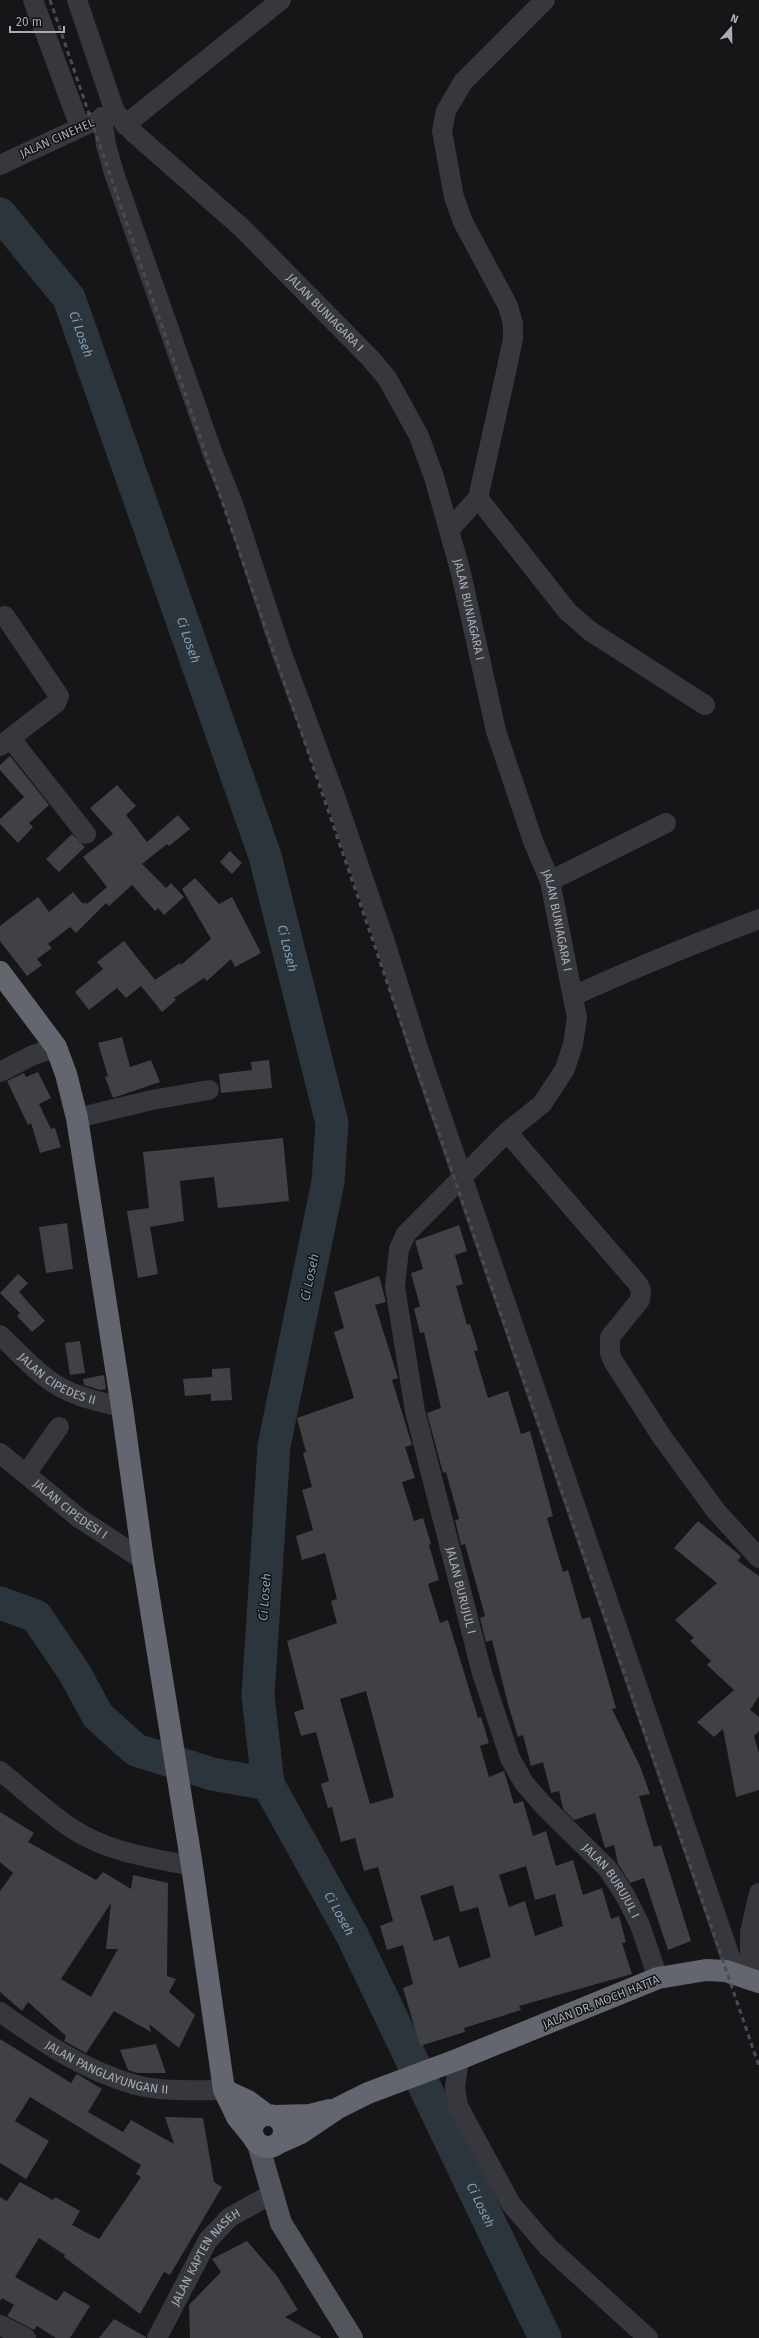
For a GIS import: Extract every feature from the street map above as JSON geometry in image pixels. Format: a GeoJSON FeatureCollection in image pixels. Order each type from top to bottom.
{"type":"FeatureCollection","features":[{"type":"Feature","properties":{"kind":"highway"},"geometry":{"type":"LineString","coordinates":[[0,972],[56,1047],[66,1074],[77,1118],[122,1407],[143,1560],[172,1731],[224,2090],[236,2117],[267,2143]]}},
{"type":"Feature","properties":{"kind":"highway","name":"JALAN DR. MOCH HATTA"},"geometry":{"type":"LineString","coordinates":[[338,2108],[368,2093],[453,2061],[658,1978],[706,1970],[748,1978]]}},
{"type":"Feature","properties":{"kind":"highway"},"geometry":{"type":"LineString","coordinates":[[224,2090],[248,2101],[279,2119],[285,2130],[267,2143]]}},
{"type":"Feature","properties":{"kind":"highway"},"geometry":{"type":"LineString","coordinates":[[271,2115],[310,2115],[338,2108]]}},
{"type":"Feature","properties":{"kind":"highway"},"geometry":{"type":"LineString","coordinates":[[267,2143],[301,2133],[338,2108]]}},
{"type":"Feature","properties":{"kind":"main road"},"geometry":{"type":"LineString","coordinates":[[267,2143],[272,2194],[281,2223],[352,2338]]}},
{"type":"Feature","properties":{"kind":"main road"},"geometry":{"type":"LineString","coordinates":[[267,2143],[281,2223]]}},
{"type":"Feature","properties":{"kind":"street"},"geometry":{"type":"LineString","coordinates":[[33,0],[80,127]]}},
{"type":"Feature","properties":{"kind":"street"},"geometry":{"type":"LineString","coordinates":[[77,0],[114,118],[106,145],[114,173],[214,457],[232,501],[278,643],[336,799],[463,1178],[748,1978]]}},
{"type":"Feature","properties":{"kind":"street","name":"JALAN CINEHEL"},"geometry":{"type":"LineString","coordinates":[[0,164],[80,127],[114,118],[281,0]]}},
{"type":"Feature","properties":{"kind":"street"},"geometry":{"type":"LineString","coordinates":[[449,530],[478,498],[513,339],[513,324],[508,306],[463,222],[454,197],[442,131],[446,112],[463,82],[545,0]]}},
{"type":"Feature","properties":{"kind":"street","name":"JALAN BUNIAGARA I"},"geometry":{"type":"LineString","coordinates":[[114,118],[242,228],[370,358],[383,373],[419,436],[434,477],[461,573],[496,731],[533,841],[550,881],[577,1018],[573,1044],[565,1069],[542,1104],[507,1132],[463,1178]]}},
{"type":"Feature","properties":{"kind":"street"},"geometry":{"type":"LineString","coordinates":[[478,498],[568,612],[590,631],[704,705]]}},
{"type":"Feature","properties":{"kind":"street"},"geometry":{"type":"LineString","coordinates":[[5,616],[59,696],[56,704],[6,742],[86,834]]}},
{"type":"Feature","properties":{"kind":"street"},"geometry":{"type":"LineString","coordinates":[[550,881],[666,822]]}},
{"type":"Feature","properties":{"kind":"street"},"geometry":{"type":"LineString","coordinates":[[573,996],[664,955],[718,936],[759,919]]}},
{"type":"Feature","properties":{"kind":"street"},"geometry":{"type":"LineString","coordinates":[[0,1072],[31,1056],[56,1047]]}},
{"type":"Feature","properties":{"kind":"street"},"geometry":{"type":"LineString","coordinates":[[77,1118],[152,1100],[209,1090]]}},
{"type":"Feature","properties":{"kind":"street"},"geometry":{"type":"LineString","coordinates":[[507,1132],[638,1284],[641,1291],[640,1300],[610,1337],[610,1353],[662,1437],[716,1511],[759,1558]]}},
{"type":"Feature","properties":{"kind":"street","name":"JALAN BURUJUL I"},"geometry":{"type":"LineString","coordinates":[[463,1178],[406,1234],[399,1250],[395,1288],[414,1411],[482,1674],[510,1758],[524,1783],[544,1806],[608,1869],[626,1897],[640,1925],[658,1978]]}},
{"type":"Feature","properties":{"kind":"street","name":"JALAN CIPEDES II"},"geometry":{"type":"LineString","coordinates":[[0,1335],[45,1378],[70,1392],[95,1401],[122,1407]]}},
{"type":"Feature","properties":{"kind":"street"},"geometry":{"type":"LineString","coordinates":[[26,1474],[59,1427]]}},
{"type":"Feature","properties":{"kind":"street","name":"JALAN CIPEDESI I"},"geometry":{"type":"LineString","coordinates":[[0,1453],[79,1518],[143,1560]]}},
{"type":"Feature","properties":{"kind":"street"},"geometry":{"type":"LineString","coordinates":[[0,1771],[72,1829],[105,1846],[140,1856],[192,1866]]}},
{"type":"Feature","properties":{"kind":"street"},"geometry":{"type":"LineString","coordinates":[[748,1978],[750,1932],[759,1893]]}},
{"type":"Feature","properties":{"kind":"street","name":"JALAN PANGLAYUNGAN II"},"geometry":{"type":"LineString","coordinates":[[0,2012],[58,2052],[112,2077],[137,2085],[164,2089],[224,2090]]}},
{"type":"Feature","properties":{"kind":"street"},"geometry":{"type":"LineString","coordinates":[[453,2061],[458,2106],[511,2204],[548,2248],[648,2338]]}},
{"type":"Feature","properties":{"kind":"street","name":"JALAN KAPTEN NASEH"},"geometry":{"type":"LineString","coordinates":[[157,2338],[208,2240],[230,2217],[272,2194]]}},
{"type":"Feature","properties":{"kind":"street"},"geometry":{"type":"LineString","coordinates":[[0,2325],[26,2338]]}},
{"type":"Feature","properties":{"kind":"building"},"geometry":{"type":"Polygon","coordinates":[[[10,756],[49,805],[29,823],[33,827],[18,843],[0,824],[0,819],[24,797],[0,770],[0,765],[10,756]]]}},
{"type":"Feature","properties":{"kind":"building"},"geometry":{"type":"Polygon","coordinates":[[[117,785],[136,806],[126,815],[147,842],[178,815],[190,829],[169,846],[167,844],[142,864],[166,888],[171,883],[184,897],[164,915],[158,908],[155,911],[132,885],[109,906],[106,903],[76,933],[70,927],[48,944],[52,948],[37,959],[42,965],[27,976],[0,941],[0,926],[38,897],[49,912],[73,892],[83,904],[85,902],[87,904],[107,887],[83,857],[113,834],[90,808],[117,785]]]}},
{"type":"Feature","properties":{"kind":"building"},"geometry":{"type":"Polygon","coordinates":[[[72,834],[85,847],[59,872],[46,859],[72,834]]]}},
{"type":"Feature","properties":{"kind":"building"},"geometry":{"type":"Polygon","coordinates":[[[230,851],[242,863],[232,874],[220,862],[230,851]]]}},
{"type":"Feature","properties":{"kind":"building"},"geometry":{"type":"Polygon","coordinates":[[[195,878],[219,904],[232,897],[261,953],[235,967],[231,959],[207,981],[204,978],[174,998],[176,1000],[162,1012],[141,986],[126,998],[117,988],[89,1010],[75,992],[103,969],[97,962],[124,941],[155,980],[180,963],[181,965],[211,939],[182,889],[195,878]]]}},
{"type":"Feature","properties":{"kind":"building"},"geometry":{"type":"Polygon","coordinates":[[[122,1037],[130,1067],[151,1060],[160,1082],[113,1098],[105,1077],[108,1076],[98,1043],[122,1037]]]}},
{"type":"Feature","properties":{"kind":"building"},"geometry":{"type":"Polygon","coordinates":[[[269,1060],[272,1088],[221,1093],[219,1074],[252,1070],[251,1062],[269,1060]]]}},
{"type":"Feature","properties":{"kind":"building"},"geometry":{"type":"Polygon","coordinates":[[[38,1072],[51,1098],[39,1104],[51,1129],[55,1128],[61,1147],[40,1153],[31,1123],[28,1125],[7,1081],[24,1073],[26,1077],[38,1072]]]}},
{"type":"Feature","properties":{"kind":"building"},"geometry":{"type":"Polygon","coordinates":[[[283,1138],[289,1201],[218,1208],[214,1177],[180,1181],[184,1221],[150,1227],[158,1274],[138,1278],[127,1211],[149,1208],[143,1152],[283,1138]]]}},
{"type":"Feature","properties":{"kind":"building"},"geometry":{"type":"Polygon","coordinates":[[[67,1223],[73,1269],[46,1273],[39,1227],[67,1223]]]}},
{"type":"Feature","properties":{"kind":"building"},"geometry":{"type":"Polygon","coordinates":[[[459,1225],[467,1251],[455,1255],[463,1284],[456,1286],[467,1325],[470,1324],[478,1350],[474,1351],[488,1398],[508,1391],[521,1434],[530,1431],[553,1516],[547,1518],[563,1572],[568,1570],[582,1619],[590,1617],[616,1708],[612,1709],[640,1766],[650,1794],[639,1796],[654,1847],[661,1845],[691,1941],[668,1950],[644,1878],[630,1883],[618,1864],[614,1845],[605,1848],[595,1813],[574,1820],[563,1809],[559,1791],[551,1793],[543,1762],[531,1766],[523,1735],[518,1737],[509,1708],[492,1640],[486,1642],[480,1618],[485,1616],[465,1544],[461,1545],[455,1520],[459,1519],[446,1472],[443,1473],[427,1413],[441,1408],[424,1332],[420,1333],[414,1309],[420,1306],[411,1273],[423,1269],[415,1241],[459,1225]]]}},
{"type":"Feature","properties":{"kind":"building"},"geometry":{"type":"Polygon","coordinates":[[[18,1274],[28,1283],[19,1292],[45,1321],[32,1332],[17,1316],[20,1313],[0,1293],[18,1274]]]}},
{"type":"Feature","properties":{"kind":"building"},"geometry":{"type":"Polygon","coordinates":[[[379,1276],[386,1302],[375,1305],[398,1378],[392,1380],[412,1445],[405,1447],[415,1478],[402,1482],[414,1521],[423,1518],[431,1544],[429,1545],[439,1580],[428,1584],[440,1623],[448,1620],[478,1718],[481,1717],[489,1743],[480,1746],[489,1777],[504,1771],[514,1804],[523,1801],[533,1836],[546,1831],[556,1866],[573,1860],[583,1895],[602,1888],[611,1919],[619,1916],[626,1942],[622,1943],[632,1974],[519,2006],[521,2010],[464,2028],[465,2032],[420,2046],[403,1988],[413,1984],[403,1945],[387,1950],[380,1926],[393,1921],[378,1867],[364,1871],[355,1838],[341,1842],[332,1807],[328,1808],[321,1784],[329,1781],[316,1732],[301,1736],[294,1712],[304,1709],[287,1641],[337,1623],[331,1601],[337,1599],[325,1553],[302,1560],[296,1536],[313,1530],[302,1490],[312,1487],[303,1453],[306,1452],[297,1418],[354,1398],[334,1332],[344,1328],[334,1292],[379,1276]],[[366,1691],[340,1699],[370,1804],[394,1797],[366,1691]],[[526,1866],[499,1875],[509,1907],[525,1901],[535,1936],[563,1926],[555,1894],[535,1900],[526,1866]],[[453,1885],[420,1896],[434,1941],[449,1936],[459,1968],[491,1957],[478,1907],[460,1912],[453,1885]]]}},
{"type":"Feature","properties":{"kind":"building"},"geometry":{"type":"Polygon","coordinates":[[[80,1341],[85,1373],[70,1375],[65,1343],[80,1341]]]}},
{"type":"Feature","properties":{"kind":"building"},"geometry":{"type":"Polygon","coordinates":[[[230,1368],[232,1400],[211,1401],[211,1394],[185,1396],[183,1379],[212,1377],[212,1369],[230,1368]]]}},
{"type":"Feature","properties":{"kind":"building"},"geometry":{"type":"Polygon","coordinates":[[[104,1375],[106,1389],[100,1390],[84,1385],[83,1379],[104,1375]]]}},
{"type":"Feature","properties":{"kind":"building"},"geometry":{"type":"Polygon","coordinates":[[[698,1521],[741,1556],[738,1561],[759,1576],[759,1696],[750,1710],[759,1717],[759,1731],[754,1736],[759,1753],[759,1790],[736,1797],[723,1729],[714,1737],[697,1722],[734,1690],[707,1665],[711,1661],[690,1641],[694,1638],[675,1620],[717,1583],[674,1548],[698,1521]]]}},
{"type":"Feature","properties":{"kind":"building"},"geometry":{"type":"Polygon","coordinates":[[[0,1812],[34,1833],[28,1842],[96,1880],[103,1872],[131,1889],[133,1875],[168,1883],[167,1976],[176,1979],[169,1992],[195,2015],[179,2048],[149,2024],[151,2032],[114,2011],[86,2053],[64,2041],[66,2036],[28,2002],[22,2011],[0,1992],[0,1891],[13,1873],[0,1862],[0,1812]],[[111,1903],[61,1979],[91,1997],[118,1949],[106,1949],[111,1903]]]}},
{"type":"Feature","properties":{"kind":"building"},"geometry":{"type":"Polygon","coordinates":[[[0,2039],[71,2083],[77,2074],[102,2089],[88,2112],[123,2132],[131,2120],[174,2144],[165,2117],[203,2118],[214,2182],[222,2187],[170,2275],[164,2272],[140,2314],[64,2257],[65,2255],[39,2238],[15,2277],[57,2301],[64,2291],[90,2306],[70,2338],[56,2338],[37,2326],[34,2330],[7,2316],[14,2305],[2,2298],[0,2301],[0,2197],[7,2201],[20,2182],[53,2200],[55,2197],[80,2211],[72,2225],[99,2239],[141,2177],[136,2174],[141,2165],[30,2097],[15,2121],[49,2141],[26,2179],[0,2163],[0,2039]]]}},
{"type":"Feature","properties":{"kind":"building"},"geometry":{"type":"Polygon","coordinates":[[[156,2044],[166,2073],[137,2073],[128,2070],[120,2050],[156,2044]]]}},
{"type":"Feature","properties":{"kind":"building"},"geometry":{"type":"Polygon","coordinates":[[[247,2241],[277,2276],[298,2310],[285,2317],[322,2338],[190,2338],[189,2305],[221,2272],[212,2259],[247,2241]]]}},
{"type":"Feature","properties":{"kind":"building"},"geometry":{"type":"Polygon","coordinates":[[[114,2319],[146,2337],[146,2338],[99,2338],[114,2319]]]}},
{"type":"Feature","properties":{"kind":"waterway","name":"Ci Loseh"},"geometry":{"type":"LineString","coordinates":[[0,214],[69,298],[265,856],[332,1123],[328,1182],[274,1446],[258,1696],[268,1784],[352,1935],[545,2338]]}},
{"type":"Feature","properties":{"kind":"waterway"},"geometry":{"type":"LineString","coordinates":[[0,1603],[36,1616],[74,1672],[98,1716],[136,1750],[212,1774],[268,1784]]}},
{"type":"Feature","properties":{"kind":"railway"},"geometry":{"type":"LineString","coordinates":[[50,0],[759,2066]]}}]}
